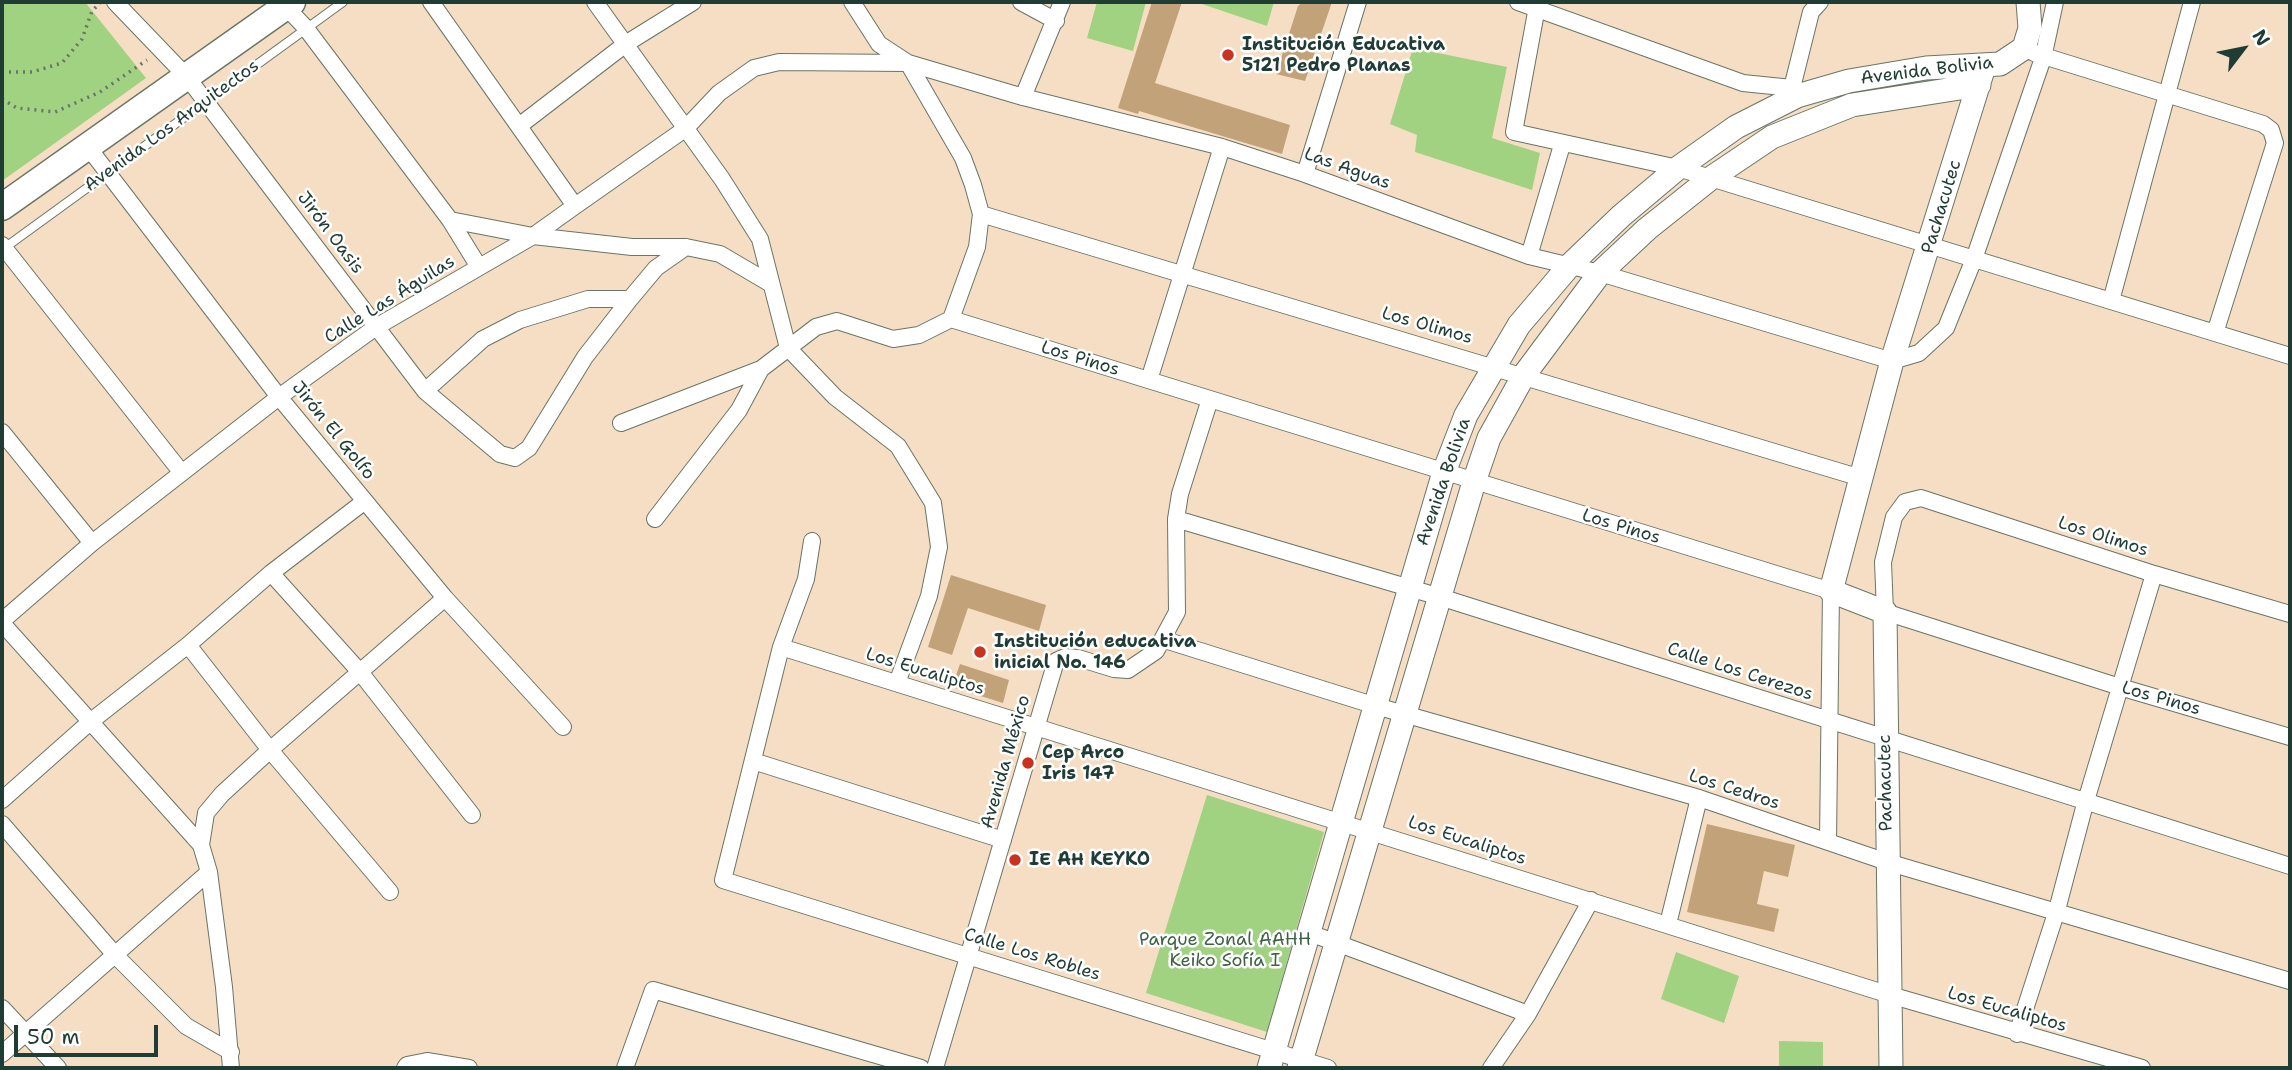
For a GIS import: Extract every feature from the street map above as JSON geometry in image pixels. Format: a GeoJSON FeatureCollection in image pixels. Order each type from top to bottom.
{"type":"FeatureCollection","features":[{"type":"Feature","properties":{"kind":"main road"},"geometry":{"type":"LineString","coordinates":[[2028,2],[2033,53]]}},
{"type":"Feature","properties":{"kind":"main road","name":"Avenida Los Arquitectos"},"geometry":{"type":"LineString","coordinates":[[2,207],[187,77],[286,3]]}},
{"type":"Feature","properties":{"kind":"main road","name":"Avenida Bolivia"},"geometry":{"type":"LineString","coordinates":[[1300,1064],[1474,482],[1489,438],[1524,375],[1600,273],[1647,229],[1711,178],[1772,137],[1852,105],[1981,76],[2000,64],[2033,53]]}},
{"type":"Feature","properties":{"kind":"main road","name":"Avenida Bolivia"},"geometry":{"type":"LineString","coordinates":[[1272,1059],[1307,932],[1444,472],[1466,415],[1493,365],[1519,325],[1570,265],[1621,215],[1678,168],[1735,127],[1794,92],[1926,68],[1981,76]]}},
{"type":"Feature","properties":{"kind":"main road","name":"Pachacutec"},"geometry":{"type":"LineString","coordinates":[[1831,591],[1892,361],[1981,76]]}},
{"type":"Feature","properties":{"kind":"main road","name":"Los Pinos"},"geometry":{"type":"LineString","coordinates":[[1831,591],[1885,612]]}},
{"type":"Feature","properties":{"kind":"main road","name":"Pachacutec"},"geometry":{"type":"LineString","coordinates":[[1885,612],[1891,1068]]}},
{"type":"Feature","properties":{"kind":"street","name":"Jirón Oasis"},"geometry":{"type":"LineString","coordinates":[[115,2],[187,77],[425,391],[499,454],[515,458],[529,448],[585,357],[630,299]]}},
{"type":"Feature","properties":{"kind":"street"},"geometry":{"type":"LineString","coordinates":[[431,2],[575,206]]}},
{"type":"Feature","properties":{"kind":"street"},"geometry":{"type":"LineString","coordinates":[[596,2],[627,43],[760,239],[788,348],[835,397],[898,446],[933,503],[939,547],[929,596],[897,683]]}},
{"type":"Feature","properties":{"kind":"street"},"geometry":{"type":"LineString","coordinates":[[519,126],[627,43],[693,2]]}},
{"type":"Feature","properties":{"kind":"street"},"geometry":{"type":"LineString","coordinates":[[621,423],[761,369],[816,327],[837,321],[893,340],[919,335],[951,319],[977,247],[981,214],[963,158],[908,63],[879,44],[852,2]]}},
{"type":"Feature","properties":{"kind":"street"},"geometry":{"type":"LineString","coordinates":[[1021,2],[1056,21]]}},
{"type":"Feature","properties":{"kind":"street"},"geometry":{"type":"LineString","coordinates":[[1023,97],[1062,2]]}},
{"type":"Feature","properties":{"kind":"street"},"geometry":{"type":"LineString","coordinates":[[1306,174],[1358,2]]}},
{"type":"Feature","properties":{"kind":"street"},"geometry":{"type":"LineString","coordinates":[[1518,2],[1743,83],[1794,92],[1811,12],[1820,2]]}},
{"type":"Feature","properties":{"kind":"street"},"geometry":{"type":"LineString","coordinates":[[1892,361],[1919,354],[1946,328],[1974,260],[2033,53],[2055,2]]}},
{"type":"Feature","properties":{"kind":"street"},"geometry":{"type":"LineString","coordinates":[[2111,301],[2192,2]]}},
{"type":"Feature","properties":{"kind":"street"},"geometry":{"type":"LineString","coordinates":[[286,3],[450,220],[479,267]]}},
{"type":"Feature","properties":{"kind":"street"},"geometry":{"type":"LineString","coordinates":[[1537,7],[1514,132],[1562,145],[1678,168],[2290,356]]}},
{"type":"Feature","properties":{"kind":"street"},"geometry":{"type":"LineString","coordinates":[[2033,53],[2263,124],[2271,130],[2275,143],[2216,333]]}},
{"type":"Feature","properties":{"kind":"street","name":"Las Aguas"},"geometry":{"type":"LineString","coordinates":[[779,62],[908,63],[1023,97],[1222,148],[1306,174],[1529,256],[1600,273],[1892,361]]}},
{"type":"Feature","properties":{"kind":"street","name":"Calle Las Águilas"},"geometry":{"type":"LineString","coordinates":[[2,622],[92,543],[279,397],[376,327],[533,236],[685,129],[735,80],[754,68],[779,62]]}},
{"type":"Feature","properties":{"kind":"street"},"geometry":{"type":"LineString","coordinates":[[1529,256],[1562,145]]}},
{"type":"Feature","properties":{"kind":"street","name":"Jirón El Golfo"},"geometry":{"type":"LineString","coordinates":[[88,147],[279,397],[445,598],[563,727]]}},
{"type":"Feature","properties":{"kind":"street"},"geometry":{"type":"LineString","coordinates":[[1149,380],[1222,148]]}},
{"type":"Feature","properties":{"kind":"street","name":"Los Olimos"},"geometry":{"type":"LineString","coordinates":[[981,214],[1493,365],[1861,478]]}},
{"type":"Feature","properties":{"kind":"street"},"geometry":{"type":"LineString","coordinates":[[450,220],[533,236],[632,247],[686,247],[720,254],[771,284]]}},
{"type":"Feature","properties":{"kind":"street"},"geometry":{"type":"LineString","coordinates":[[425,391],[483,339],[520,320],[588,299],[630,299],[656,268],[686,247]]}},
{"type":"Feature","properties":{"kind":"street"},"geometry":{"type":"LineString","coordinates":[[3,248],[182,473]]}},
{"type":"Feature","properties":{"kind":"street","name":"Los Pinos"},"geometry":{"type":"LineString","coordinates":[[951,319],[1831,591]]}},
{"type":"Feature","properties":{"kind":"street"},"geometry":{"type":"LineString","coordinates":[[655,519],[738,410],[761,369]]}},
{"type":"Feature","properties":{"kind":"street","name":"Avenida México"},"geometry":{"type":"LineString","coordinates":[[935,1068],[1056,661],[1065,657],[1078,658],[1114,669],[1128,670],[1157,651],[1177,612],[1176,519],[1180,494],[1210,399]]}},
{"type":"Feature","properties":{"kind":"street"},"geometry":{"type":"LineString","coordinates":[[2,432],[92,543]]}},
{"type":"Feature","properties":{"kind":"street","name":"Los Olimos"},"geometry":{"type":"LineString","coordinates":[[1905,502],[1921,498],[2154,574],[2290,614]]}},
{"type":"Feature","properties":{"kind":"street"},"geometry":{"type":"LineString","coordinates":[[2,800],[90,722],[188,645],[271,573],[365,501]]}},
{"type":"Feature","properties":{"kind":"street","name":"Pachacutec"},"geometry":{"type":"LineString","coordinates":[[1885,612],[1882,562],[1894,517],[1905,502]]}},
{"type":"Feature","properties":{"kind":"street","name":"Calle Los Cerezos"},"geometry":{"type":"LineString","coordinates":[[1176,519],[1440,597],[1885,737],[2085,804],[2290,866]]}},
{"type":"Feature","properties":{"kind":"street"},"geometry":{"type":"LineString","coordinates":[[812,541],[806,579],[781,647],[753,761],[1003,840]]}},
{"type":"Feature","properties":{"kind":"street"},"geometry":{"type":"LineString","coordinates":[[271,573],[360,672],[472,815]]}},
{"type":"Feature","properties":{"kind":"street"},"geometry":{"type":"LineString","coordinates":[[2017,1034],[2057,910],[2085,804],[2154,574]]}},
{"type":"Feature","properties":{"kind":"street"},"geometry":{"type":"LineString","coordinates":[[1828,842],[1831,591]]}},
{"type":"Feature","properties":{"kind":"street"},"geometry":{"type":"LineString","coordinates":[[231,1060],[209,872],[201,845],[206,813],[270,750],[445,598]]}},
{"type":"Feature","properties":{"kind":"street","name":"Los Pinos"},"geometry":{"type":"LineString","coordinates":[[1885,612],[2120,687],[2290,737]]}},
{"type":"Feature","properties":{"kind":"street"},"geometry":{"type":"LineString","coordinates":[[2,622],[201,845]]}},
{"type":"Feature","properties":{"kind":"street","name":"Los Cedros"},"geometry":{"type":"LineString","coordinates":[[1165,640],[1376,706],[1699,798],[1887,862],[2057,910],[2290,981]]}},
{"type":"Feature","properties":{"kind":"street"},"geometry":{"type":"LineString","coordinates":[[188,645],[270,750],[390,892]]}},
{"type":"Feature","properties":{"kind":"street","name":"Los Eucaliptos"},"geometry":{"type":"LineString","coordinates":[[781,647],[1890,995],[2141,1068]]}},
{"type":"Feature","properties":{"kind":"street","name":"Calle Los Robles"},"geometry":{"type":"LineString","coordinates":[[753,761],[723,880],[969,956],[1272,1059],[1328,1068]]}},
{"type":"Feature","properties":{"kind":"street"},"geometry":{"type":"LineString","coordinates":[[1668,925],[1699,798]]}},
{"type":"Feature","properties":{"kind":"street"},"geometry":{"type":"LineString","coordinates":[[2,824],[116,956],[186,1026],[231,1060]]}},
{"type":"Feature","properties":{"kind":"street"},"geometry":{"type":"LineString","coordinates":[[2,1054],[209,872]]}},
{"type":"Feature","properties":{"kind":"street"},"geometry":{"type":"LineString","coordinates":[[1491,1068],[1528,1014],[1591,901]]}},
{"type":"Feature","properties":{"kind":"street"},"geometry":{"type":"LineString","coordinates":[[1307,932],[1528,1014]]}},
{"type":"Feature","properties":{"kind":"street"},"geometry":{"type":"LineString","coordinates":[[625,1068],[653,990],[920,1068]]}},
{"type":"Feature","properties":{"kind":"street"},"geometry":{"type":"LineString","coordinates":[[2,1008],[58,1068]]}},
{"type":"Feature","properties":{"kind":"street"},"geometry":{"type":"LineString","coordinates":[[405,1068],[407,1065],[427,1061],[469,1068]]}},
{"type":"Feature","properties":{"kind":"lane","name":"Avenida Los Arquitectos"},"geometry":{"type":"LineString","coordinates":[[3,248],[343,2]]}},
{"type":"Feature","properties":{"kind":"path"},"geometry":{"type":"LineString","coordinates":[[2,72],[19,74],[62,63],[82,38],[92,11],[101,2]]}},
{"type":"Feature","properties":{"kind":"path"},"geometry":{"type":"LineString","coordinates":[[2,99],[17,108],[55,112],[100,92],[161,49]]}},
{"type":"Feature","properties":{"kind":"green space"},"geometry":{"type":"Polygon","coordinates":[[[2,2],[85,2],[146,78],[2,181],[2,2]]]}},
{"type":"Feature","properties":{"kind":"green space"},"geometry":{"type":"Polygon","coordinates":[[[1097,2],[1146,2],[1133,51],[1087,38],[1097,2]]]}},
{"type":"Feature","properties":{"kind":"green space"},"geometry":{"type":"Polygon","coordinates":[[[1196,2],[1274,2],[1267,26],[1196,2]]]}},
{"type":"Feature","properties":{"kind":"green space"},"geometry":{"type":"Polygon","coordinates":[[[1413,48],[1507,67],[1492,138],[1540,153],[1532,190],[1415,152],[1417,135],[1390,124],[1413,48]]]}},
{"type":"Feature","properties":{"kind":"green space","name":"Parque Zonal AAHH Keiko Sofía I"},"geometry":{"type":"Polygon","coordinates":[[[1207,795],[1324,832],[1267,1032],[1146,993],[1207,795]]]}},
{"type":"Feature","properties":{"kind":"green space"},"geometry":{"type":"Polygon","coordinates":[[[1676,952],[1739,976],[1724,1023],[1661,999],[1676,952]]]}},
{"type":"Feature","properties":{"kind":"green space"},"geometry":{"type":"Polygon","coordinates":[[[1779,1041],[1823,1042],[1823,1068],[1779,1068],[1779,1041]]]}},
{"type":"Feature","properties":{"kind":"building"},"geometry":{"type":"Polygon","coordinates":[[[1152,2],[1182,2],[1155,83],[1290,125],[1282,154],[1139,111],[1138,114],[1118,108],[1152,2]]]}},
{"type":"Feature","properties":{"kind":"building"},"geometry":{"type":"Polygon","coordinates":[[[1303,2],[1332,2],[1305,81],[1276,74],[1298,6],[1303,2]]]}},
{"type":"Feature","properties":{"kind":"building"},"geometry":{"type":"Polygon","coordinates":[[[951,575],[1046,605],[1039,631],[968,608],[952,655],[928,647],[951,575]]]}},
{"type":"Feature","properties":{"kind":"building"},"geometry":{"type":"Polygon","coordinates":[[[960,664],[1009,680],[1003,703],[952,687],[960,664]]]}},
{"type":"Feature","properties":{"kind":"building"},"geometry":{"type":"Polygon","coordinates":[[[1707,824],[1795,845],[1788,877],[1764,871],[1757,904],[1779,909],[1774,932],[1687,912],[1707,824]]]}},
{"type":"Feature","properties":{"kind":"place","name":"Institución Educativa 5121 Pedro Planas"},"geometry":{"type":"Point","coordinates":[1228,55]}},
{"type":"Feature","properties":{"kind":"place","name":"Institución educativa inicial No. 146"},"geometry":{"type":"Point","coordinates":[980,652]}},
{"type":"Feature","properties":{"kind":"place","name":"Cep Arco Iris 147"},"geometry":{"type":"Point","coordinates":[1028,763]}},
{"type":"Feature","properties":{"kind":"place","name":"IE AH KEYKO"},"geometry":{"type":"Point","coordinates":[1015,860]}}]}
